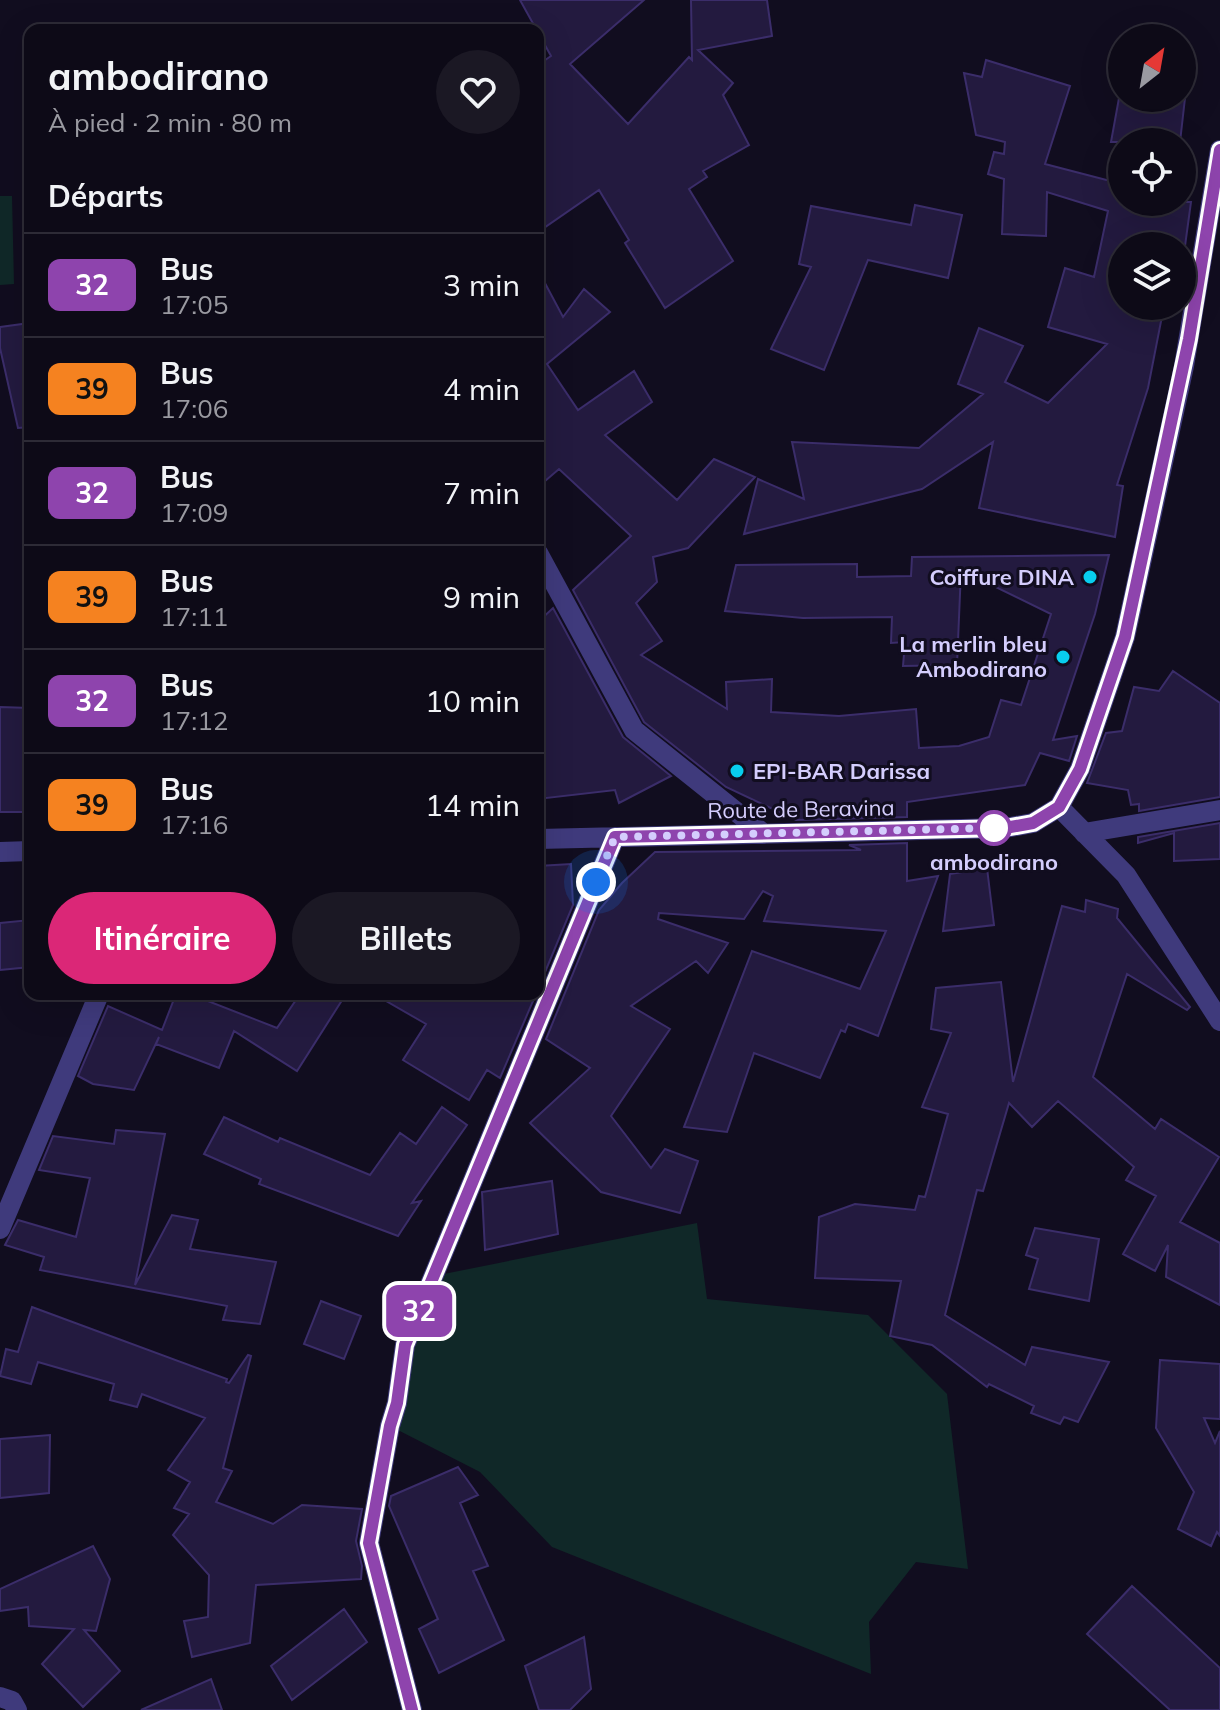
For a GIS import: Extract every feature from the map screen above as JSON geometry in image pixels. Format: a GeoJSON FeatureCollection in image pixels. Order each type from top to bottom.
{"type":"FeatureCollection","features":[{"type":"Feature","properties":{"kind":"street"},"geometry":{"type":"LineString","coordinates":[[1220,150],[1189,339],[1125,637],[1080,769],[1059,807],[1126,875],[1220,1021]]}},
{"type":"Feature","properties":{"kind":"street"},"geometry":{"type":"LineString","coordinates":[[544,564],[634,730],[764,834]]}},
{"type":"Feature","properties":{"kind":"street","name":"Route de Beravina"},"geometry":{"type":"LineString","coordinates":[[544,839],[1005,828],[1033,823],[1059,807]]}},
{"type":"Feature","properties":{"kind":"street"},"geometry":{"type":"LineString","coordinates":[[1084,833],[1220,810]]}},
{"type":"Feature","properties":{"kind":"street"},"geometry":{"type":"LineString","coordinates":[[412,1710],[369,1543],[397,1403],[405,1345],[615,837]]}},
{"type":"Feature","properties":{"kind":"street"},"geometry":{"type":"LineString","coordinates":[[0,852],[24,851]]}},
{"type":"Feature","properties":{"kind":"street"},"geometry":{"type":"LineString","coordinates":[[0,1229],[96,1000]]}},
{"type":"Feature","properties":{"kind":"street"},"geometry":{"type":"LineString","coordinates":[[0,1697],[12,1701],[17,1710]]}},
{"type":"Feature","properties":{"kind":"green space"},"geometry":{"type":"Polygon","coordinates":[[[0,196],[12,196],[14,284],[0,285],[0,196]]]}},
{"type":"Feature","properties":{"kind":"green space"},"geometry":{"type":"Polygon","coordinates":[[[697,1223],[707,1299],[868,1315],[947,1394],[968,1569],[916,1562],[869,1622],[871,1674],[552,1547],[480,1472],[390,1426],[434,1276],[697,1223]]]}},
{"type":"Feature","properties":{"kind":"building"},"geometry":{"type":"Polygon","coordinates":[[[520,0],[644,0],[570,64],[628,124],[689,57],[692,60],[691,0],[767,0],[772,36],[698,50],[733,83],[723,95],[749,145],[703,171],[707,177],[689,189],[733,261],[665,308],[625,243],[629,240],[599,190],[544,228],[544,61],[551,56],[544,43],[544,24],[533,24],[520,0]]]}},
{"type":"Feature","properties":{"kind":"building"},"geometry":{"type":"Polygon","coordinates":[[[986,60],[1070,86],[1045,164],[1108,180],[1108,211],[1047,192],[1046,236],[1002,234],[1004,179],[988,174],[994,152],[1004,154],[1005,142],[976,135],[964,73],[982,77],[986,60]]]}},
{"type":"Feature","properties":{"kind":"building"},"geometry":{"type":"Polygon","coordinates":[[[1116,112],[1183,112],[1182,128],[1114,128],[1116,112]]]}},
{"type":"Feature","properties":{"kind":"building"},"geometry":{"type":"Polygon","coordinates":[[[915,205],[962,215],[948,278],[868,260],[824,370],[771,349],[811,267],[799,264],[811,206],[911,225],[915,205]]]}},
{"type":"Feature","properties":{"kind":"building"},"geometry":{"type":"Polygon","coordinates":[[[1108,211],[1108,216],[1189,216],[1187,232],[1108,232],[1108,320],[1161,320],[1148,388],[1117,485],[1123,486],[1115,537],[979,508],[993,442],[922,489],[744,534],[758,479],[804,499],[792,442],[919,448],[983,394],[958,384],[979,328],[1023,346],[1005,382],[1048,403],[1107,344],[1048,327],[1065,268],[1094,277],[1108,211]]]}},
{"type":"Feature","properties":{"kind":"building"},"geometry":{"type":"Polygon","coordinates":[[[544,281],[563,317],[584,289],[610,312],[547,364],[578,410],[634,371],[652,402],[605,435],[677,500],[714,459],[755,477],[688,548],[653,557],[657,582],[636,603],[662,641],[641,655],[727,709],[726,682],[772,679],[771,712],[839,716],[916,709],[919,748],[959,746],[989,737],[1001,700],[1021,705],[1051,614],[961,570],[957,665],[903,666],[905,642],[891,643],[892,617],[803,618],[725,611],[736,565],[857,564],[857,577],[911,576],[912,557],[1109,555],[1095,614],[1053,740],[1077,736],[1069,761],[1040,753],[1025,785],[907,802],[907,817],[796,820],[726,787],[644,722],[573,590],[631,536],[559,469],[544,482],[544,281]]]}},
{"type":"Feature","properties":{"kind":"building"},"geometry":{"type":"Polygon","coordinates":[[[24,324],[24,428],[18,428],[0,348],[0,327],[24,324]]]}},
{"type":"Feature","properties":{"kind":"building"},"geometry":{"type":"Polygon","coordinates":[[[553,608],[623,737],[671,776],[619,803],[615,790],[544,798],[544,616],[553,608]]]}},
{"type":"Feature","properties":{"kind":"building"},"geometry":{"type":"Polygon","coordinates":[[[1173,671],[1220,703],[1220,797],[1139,811],[1139,804],[1131,805],[1128,790],[1087,783],[1106,733],[1122,731],[1134,687],[1159,691],[1173,671]]]}},
{"type":"Feature","properties":{"kind":"building"},"geometry":{"type":"Polygon","coordinates":[[[0,707],[24,708],[24,812],[0,812],[0,707]]]}},
{"type":"Feature","properties":{"kind":"building"},"geometry":{"type":"Polygon","coordinates":[[[1220,823],[1220,859],[1174,861],[1174,833],[1138,843],[1138,837],[1220,823]]]}},
{"type":"Feature","properties":{"kind":"building"},"geometry":{"type":"Polygon","coordinates":[[[907,843],[907,881],[938,876],[878,1036],[848,1024],[845,1032],[841,1030],[820,1078],[754,1053],[727,1132],[684,1127],[752,951],[860,989],[886,931],[764,921],[773,896],[763,891],[744,919],[659,913],[658,919],[728,943],[708,973],[696,961],[631,1006],[670,1029],[611,1116],[651,1168],[665,1149],[698,1161],[680,1213],[601,1192],[530,1123],[590,1068],[546,1039],[599,910],[655,852],[861,850],[849,845],[907,843]]]}},
{"type":"Feature","properties":{"kind":"building"},"geometry":{"type":"Polygon","coordinates":[[[571,864],[573,905],[544,975],[544,866],[571,864]]]}},
{"type":"Feature","properties":{"kind":"building"},"geometry":{"type":"Polygon","coordinates":[[[987,868],[994,925],[943,931],[950,874],[987,868]]]}},
{"type":"Feature","properties":{"kind":"building"},"geometry":{"type":"Polygon","coordinates":[[[1086,900],[1118,909],[1117,918],[1190,1007],[1187,1010],[1127,974],[1093,1077],[1155,1129],[1161,1119],[1219,1157],[1180,1222],[1220,1243],[1220,1305],[1166,1277],[1168,1245],[1155,1271],[1123,1254],[1156,1196],[1126,1180],[1134,1167],[1058,1101],[1032,1127],[1009,1103],[983,1191],[977,1190],[945,1315],[1025,1365],[1032,1347],[1109,1362],[1078,1422],[1064,1417],[1060,1424],[1031,1413],[1034,1406],[989,1384],[987,1387],[932,1345],[890,1336],[901,1281],[815,1278],[819,1217],[855,1204],[915,1210],[919,1196],[925,1197],[948,1114],[922,1107],[951,1033],[931,1029],[936,988],[1001,982],[1013,1082],[1062,906],[1085,912],[1086,900]]]}},
{"type":"Feature","properties":{"kind":"building"},"geometry":{"type":"Polygon","coordinates":[[[24,921],[24,968],[0,970],[0,923],[24,921]]]}},
{"type":"Feature","properties":{"kind":"building"},"geometry":{"type":"Polygon","coordinates":[[[174,1000],[205,1000],[277,1028],[296,1000],[342,1000],[297,1071],[234,1031],[219,1068],[156,1044],[159,1037],[134,1090],[93,1084],[78,1076],[108,1006],[162,1030],[174,1000]]]}},
{"type":"Feature","properties":{"kind":"building"},"geometry":{"type":"Polygon","coordinates":[[[384,1000],[533,1000],[500,1078],[487,1070],[469,1100],[403,1060],[426,1024],[384,1000]]]}},
{"type":"Feature","properties":{"kind":"building"},"geometry":{"type":"Polygon","coordinates":[[[442,1107],[467,1125],[412,1203],[421,1201],[398,1236],[259,1184],[261,1179],[204,1154],[224,1117],[278,1142],[280,1138],[370,1175],[400,1133],[416,1144],[442,1107]]]}},
{"type":"Feature","properties":{"kind":"building"},"geometry":{"type":"Polygon","coordinates":[[[116,1130],[165,1134],[135,1285],[172,1215],[198,1220],[190,1249],[276,1262],[260,1324],[223,1320],[227,1306],[40,1270],[44,1257],[5,1245],[18,1220],[76,1237],[90,1178],[39,1170],[53,1136],[114,1144],[116,1130]]]}},
{"type":"Feature","properties":{"kind":"building"},"geometry":{"type":"Polygon","coordinates":[[[552,1181],[558,1234],[485,1250],[482,1192],[552,1181]]]}},
{"type":"Feature","properties":{"kind":"building"},"geometry":{"type":"Polygon","coordinates":[[[1035,1228],[1099,1239],[1089,1301],[1029,1289],[1038,1259],[1026,1255],[1035,1228]]]}},
{"type":"Feature","properties":{"kind":"building"},"geometry":{"type":"Polygon","coordinates":[[[321,1301],[361,1316],[344,1359],[304,1344],[321,1301]]]}},
{"type":"Feature","properties":{"kind":"building"},"geometry":{"type":"Polygon","coordinates":[[[32,1307],[227,1379],[229,1383],[248,1355],[251,1356],[223,1468],[232,1471],[216,1502],[273,1524],[302,1505],[362,1509],[356,1541],[362,1566],[361,1579],[256,1585],[250,1643],[192,1657],[184,1621],[208,1617],[209,1575],[173,1535],[189,1514],[174,1508],[190,1482],[168,1470],[205,1418],[142,1394],[137,1407],[110,1400],[114,1384],[38,1362],[31,1384],[0,1376],[6,1349],[18,1352],[32,1307]]]}},
{"type":"Feature","properties":{"kind":"building"},"geometry":{"type":"Polygon","coordinates":[[[1160,1360],[1220,1364],[1220,1419],[1204,1418],[1215,1443],[1220,1431],[1220,1536],[1217,1532],[1211,1546],[1178,1529],[1194,1492],[1156,1428],[1160,1360]]]}},
{"type":"Feature","properties":{"kind":"building"},"geometry":{"type":"Polygon","coordinates":[[[50,1435],[49,1493],[0,1498],[0,1439],[50,1435]]]}},
{"type":"Feature","properties":{"kind":"building"},"geometry":{"type":"Polygon","coordinates":[[[458,1467],[478,1495],[460,1503],[488,1566],[473,1571],[504,1640],[439,1673],[419,1629],[438,1619],[389,1506],[391,1496],[458,1467]]]}},
{"type":"Feature","properties":{"kind":"building"},"geometry":{"type":"Polygon","coordinates":[[[93,1546],[110,1579],[96,1631],[84,1630],[120,1671],[83,1707],[42,1664],[74,1629],[29,1626],[28,1607],[0,1611],[0,1589],[93,1546]]]}},
{"type":"Feature","properties":{"kind":"building"},"geometry":{"type":"Polygon","coordinates":[[[1132,1586],[1220,1668],[1220,1710],[1170,1710],[1087,1634],[1132,1586]]]}},
{"type":"Feature","properties":{"kind":"building"},"geometry":{"type":"Polygon","coordinates":[[[344,1609],[367,1642],[292,1700],[271,1666],[344,1609]]]}},
{"type":"Feature","properties":{"kind":"building"},"geometry":{"type":"Polygon","coordinates":[[[584,1637],[591,1689],[570,1710],[539,1710],[525,1666],[584,1637]]]}},
{"type":"Feature","properties":{"kind":"building"},"geometry":{"type":"Polygon","coordinates":[[[211,1679],[222,1710],[141,1710],[211,1679]]]}},
{"type":"Feature","properties":{"kind":"bus line","name":"32"},"geometry":{"type":"LineString","coordinates":[[412,1710],[369,1543],[397,1403],[405,1345],[615,837],[1005,828],[1033,823],[1059,807],[1080,769],[1125,637],[1189,339],[1220,150]]}},
{"type":"Feature","properties":{"kind":"place","name":"Coiffure DINA"},"geometry":{"type":"Point","coordinates":[1090,577]}},
{"type":"Feature","properties":{"kind":"place","name":"La merlin bleu Ambodirano"},"geometry":{"type":"Point","coordinates":[1063,657]}},
{"type":"Feature","properties":{"kind":"place","name":"EPI-BAR Darissa"},"geometry":{"type":"Point","coordinates":[737,771]}},
{"type":"Feature","properties":{"kind":"place","name":"ambodirano"},"geometry":{"type":"Point","coordinates":[994,828]}},
{"type":"Feature","properties":{"kind":"route"},"geometry":{"type":"LineString","coordinates":[[596,882],[615,837],[994,828]]}}]}
